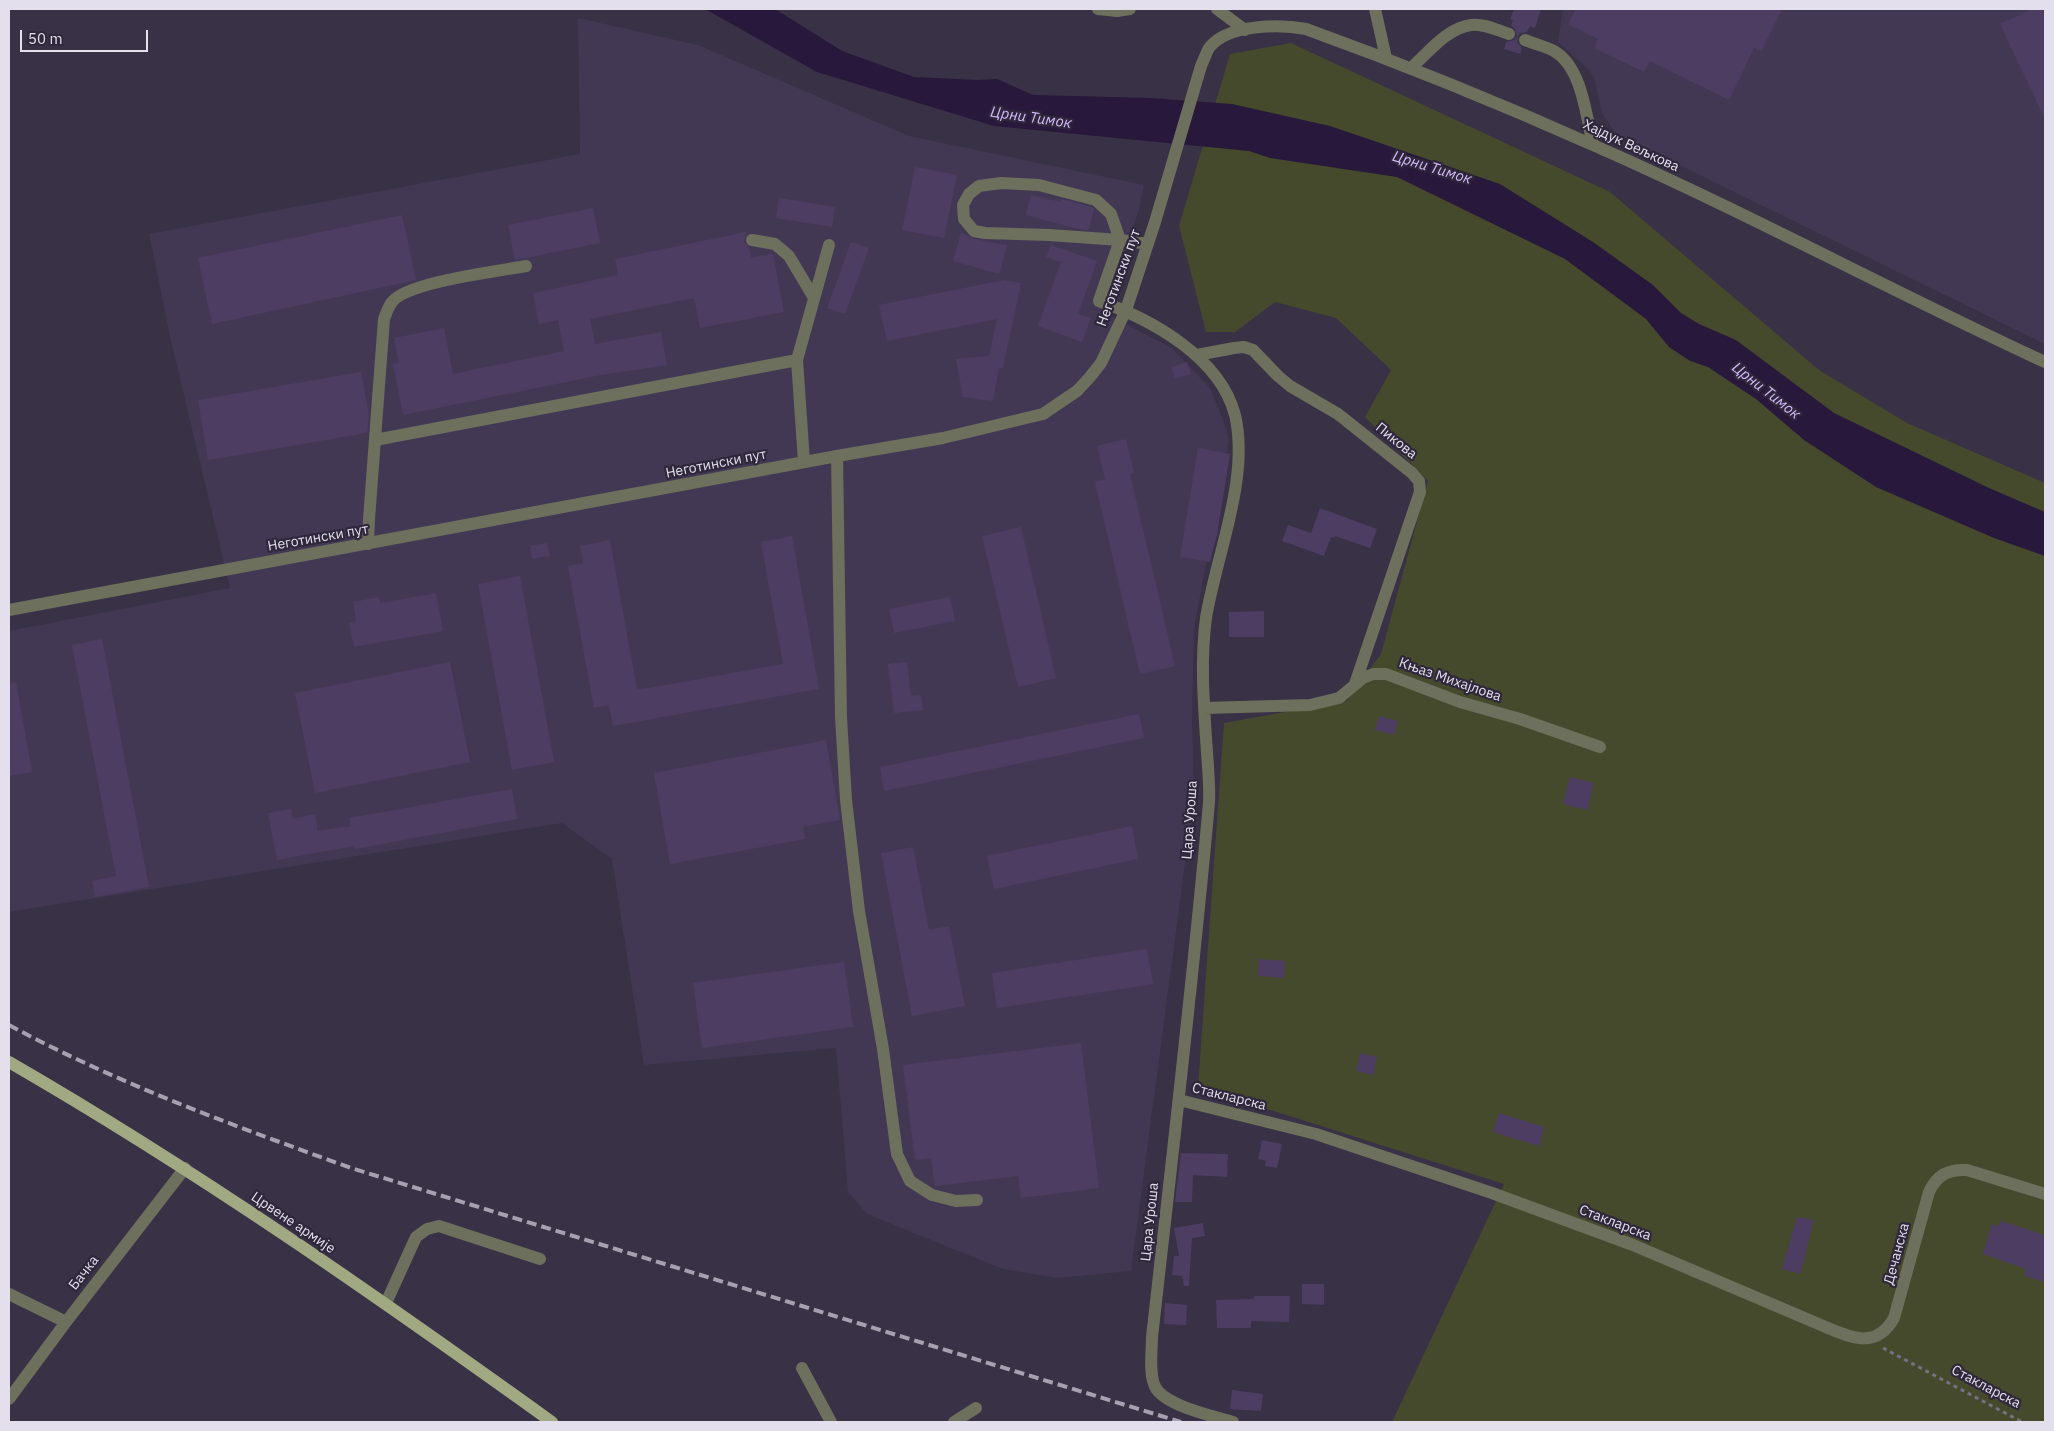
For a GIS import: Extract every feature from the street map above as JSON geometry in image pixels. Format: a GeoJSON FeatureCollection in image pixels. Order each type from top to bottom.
{"type":"FeatureCollection","features":[{"type":"Feature","properties":{"kind":"main road","name":"Црвене армије"},"geometry":{"type":"LineString","coordinates":[[9,1062],[185,1168],[386,1303],[552,1422]]}},
{"type":"Feature","properties":{"kind":"street"},"geometry":{"type":"LineString","coordinates":[[1098,9],[1117,11],[1130,9]]}},
{"type":"Feature","properties":{"kind":"street"},"geometry":{"type":"LineString","coordinates":[[1217,9],[1245,30]]}},
{"type":"Feature","properties":{"kind":"street"},"geometry":{"type":"LineString","coordinates":[[1375,9],[1386,58]]}},
{"type":"Feature","properties":{"kind":"street","name":"Хајдук Вељкова"},"geometry":{"type":"LineString","coordinates":[[1201,66],[1209,48],[1218,41],[1245,30],[1288,25],[1306,29],[1411,68],[1593,144],[2045,362]]}},
{"type":"Feature","properties":{"kind":"street"},"geometry":{"type":"LineString","coordinates":[[1411,68],[1454,31],[1472,25],[1492,28],[1509,34]]}},
{"type":"Feature","properties":{"kind":"street"},"geometry":{"type":"LineString","coordinates":[[1525,40],[1554,51],[1569,63],[1576,77],[1593,144]]}},
{"type":"Feature","properties":{"kind":"street","name":"Неготински пут"},"geometry":{"type":"LineString","coordinates":[[9,610],[804,462],[943,438],[1043,414],[1077,392],[1090,377],[1100,363],[1126,310],[1155,222],[1201,66]]}},
{"type":"Feature","properties":{"kind":"street"},"geometry":{"type":"LineString","coordinates":[[1120,240],[1111,214],[1096,200],[1039,185],[1000,183],[979,186],[969,194],[963,205],[964,219],[967,225],[974,231],[1120,240],[1148,244]]}},
{"type":"Feature","properties":{"kind":"street"},"geometry":{"type":"LineString","coordinates":[[752,240],[775,244],[789,256],[814,298]]}},
{"type":"Feature","properties":{"kind":"street","name":"Цара Уроша"},"geometry":{"type":"LineString","coordinates":[[1120,240],[1099,301],[1126,310],[1170,336],[1197,355],[1228,394],[1235,416],[1238,442],[1238,466],[1233,499],[1206,619],[1204,708],[1209,798],[1179,1100],[1152,1337],[1154,1384],[1166,1399],[1233,1422]]}},
{"type":"Feature","properties":{"kind":"street"},"geometry":{"type":"LineString","coordinates":[[804,462],[797,360],[830,245]]}},
{"type":"Feature","properties":{"kind":"street"},"geometry":{"type":"LineString","coordinates":[[368,544],[384,320],[392,301],[406,292],[428,285],[526,266]]}},
{"type":"Feature","properties":{"kind":"street","name":"Пикова"},"geometry":{"type":"LineString","coordinates":[[1197,355],[1244,347],[1253,350],[1284,381],[1338,414],[1412,473],[1419,481],[1420,492],[1355,684]]}},
{"type":"Feature","properties":{"kind":"street"},"geometry":{"type":"LineString","coordinates":[[375,440],[797,360]]}},
{"type":"Feature","properties":{"kind":"street"},"geometry":{"type":"LineString","coordinates":[[837,456],[841,717],[846,800],[859,911],[883,1049],[897,1154],[910,1181],[932,1195],[956,1202],[977,1200]]}},
{"type":"Feature","properties":{"kind":"street","name":"Књаз Михајлова"},"geometry":{"type":"LineString","coordinates":[[1204,708],[1310,705],[1339,698],[1363,678],[1373,674],[1386,674],[1460,702],[1520,719],[1600,747]]}},
{"type":"Feature","properties":{"kind":"street","name":"Стакларска"},"geometry":{"type":"LineString","coordinates":[[1179,1100],[1316,1134],[1492,1193],[1633,1245],[1845,1335],[1867,1339]]}},
{"type":"Feature","properties":{"kind":"street","name":"Бачка"},"geometry":{"type":"LineString","coordinates":[[9,1399],[185,1168]]}},
{"type":"Feature","properties":{"kind":"street","name":"Дечанска"},"geometry":{"type":"LineString","coordinates":[[1867,1339],[1884,1331],[1894,1318],[1929,1192],[1936,1179],[1948,1171],[1967,1170],[2045,1194]]}},
{"type":"Feature","properties":{"kind":"street"},"geometry":{"type":"LineString","coordinates":[[386,1303],[416,1237],[427,1229],[439,1226],[540,1259]]}},
{"type":"Feature","properties":{"kind":"street"},"geometry":{"type":"LineString","coordinates":[[9,1294],[66,1322]]}},
{"type":"Feature","properties":{"kind":"street"},"geometry":{"type":"LineString","coordinates":[[802,1368],[831,1422]]}},
{"type":"Feature","properties":{"kind":"street"},"geometry":{"type":"LineString","coordinates":[[954,1422],[976,1408]]}},
{"type":"Feature","properties":{"kind":"path","name":"Стакларска"},"geometry":{"type":"LineString","coordinates":[[1867,1339],[2022,1422]]}},
{"type":"Feature","properties":{"kind":"shaded area"},"geometry":{"type":"Polygon","coordinates":[[[1563,9],[2045,9],[2045,344],[1616,134],[1602,113],[1594,77],[1587,68],[1558,42],[1563,9]]]}},
{"type":"Feature","properties":{"kind":"shaded area"},"geometry":{"type":"Polygon","coordinates":[[[578,18],[698,45],[909,136],[1144,185],[1139,209],[1106,314],[1172,348],[1210,388],[1229,439],[1194,629],[1192,722],[1194,795],[1131,1271],[1057,1278],[1003,1269],[867,1214],[848,1192],[836,1048],[644,1065],[612,859],[562,823],[9,912],[9,631],[230,588],[171,341],[149,234],[580,154],[578,18]]]}},
{"type":"Feature","properties":{"kind":"green space"},"geometry":{"type":"Polygon","coordinates":[[[1291,43],[1610,192],[1819,370],[1907,423],[2045,483],[2045,1422],[1392,1422],[1504,1184],[1198,1087],[1224,723],[1346,701],[1381,654],[1428,481],[1365,417],[1391,370],[1336,318],[1275,302],[1235,332],[1206,332],[1179,226],[1230,54],[1291,43]]]}},
{"type":"Feature","properties":{"kind":"water","name":"Црни Тимок"},"geometry":{"type":"Polygon","coordinates":[[[705,9],[775,9],[842,51],[914,77],[997,79],[1033,95],[1151,98],[1232,104],[1330,126],[1500,184],[1593,242],[1653,285],[1681,313],[1699,324],[1736,340],[1834,413],[1989,488],[2045,512],[2045,556],[1994,538],[1876,487],[1804,440],[1756,399],[1708,367],[1690,361],[1669,347],[1646,319],[1565,259],[1397,177],[1270,158],[1249,151],[994,126],[817,72],[705,9]]]}},
{"type":"Feature","properties":{"kind":"building"},"geometry":{"type":"Polygon","coordinates":[[[1514,9],[1541,9],[1535,28],[1530,26],[1527,32],[1520,33],[1518,36],[1517,42],[1522,48],[1520,54],[1504,49],[1506,42],[1514,40],[1517,36],[1515,29],[1511,26],[1513,20],[1510,19],[1514,9]]]}},
{"type":"Feature","properties":{"kind":"building"},"geometry":{"type":"Polygon","coordinates":[[[1576,9],[1782,9],[1761,51],[1754,48],[1729,100],[1650,61],[1644,72],[1594,48],[1598,39],[1568,24],[1576,9]]]}},
{"type":"Feature","properties":{"kind":"building"},"geometry":{"type":"Polygon","coordinates":[[[2032,9],[2042,9],[2045,16],[2045,119],[2000,24],[2032,9]]]}},
{"type":"Feature","properties":{"kind":"building"},"geometry":{"type":"Polygon","coordinates":[[[915,167],[957,175],[944,238],[902,230],[915,167]]]}},
{"type":"Feature","properties":{"kind":"building"},"geometry":{"type":"Polygon","coordinates":[[[1031,195],[1061,202],[1061,199],[1092,207],[1094,209],[1089,230],[1078,229],[1026,215],[1031,195]]]}},
{"type":"Feature","properties":{"kind":"building"},"geometry":{"type":"Polygon","coordinates":[[[779,198],[835,207],[832,227],[776,218],[779,198]]]}},
{"type":"Feature","properties":{"kind":"building"},"geometry":{"type":"Polygon","coordinates":[[[593,208],[600,243],[515,260],[508,225],[593,208]]]}},
{"type":"Feature","properties":{"kind":"building"},"geometry":{"type":"Polygon","coordinates":[[[402,215],[416,280],[212,324],[198,258],[402,215]]]}},
{"type":"Feature","properties":{"kind":"building"},"geometry":{"type":"Polygon","coordinates":[[[746,232],[744,242],[749,247],[751,258],[773,254],[784,312],[700,328],[694,298],[590,319],[595,344],[661,332],[667,365],[601,375],[403,415],[393,364],[399,363],[394,338],[444,328],[453,374],[564,351],[558,320],[539,324],[533,293],[618,275],[615,259],[746,232]]]}},
{"type":"Feature","properties":{"kind":"building"},"geometry":{"type":"Polygon","coordinates":[[[961,232],[973,239],[1007,245],[999,274],[953,261],[961,232]]]}},
{"type":"Feature","properties":{"kind":"building"},"geometry":{"type":"Polygon","coordinates":[[[851,242],[869,248],[845,314],[827,308],[851,242]]]}},
{"type":"Feature","properties":{"kind":"building"},"geometry":{"type":"Polygon","coordinates":[[[1051,245],[1097,261],[1078,314],[1091,318],[1082,342],[1038,326],[1061,262],[1046,257],[1051,245]]]}},
{"type":"Feature","properties":{"kind":"building"},"geometry":{"type":"Polygon","coordinates":[[[1004,280],[1021,283],[1003,368],[999,368],[993,401],[963,397],[956,359],[989,356],[997,319],[887,341],[879,305],[1004,280]]]}},
{"type":"Feature","properties":{"kind":"building"},"geometry":{"type":"Polygon","coordinates":[[[1187,362],[1191,374],[1175,379],[1172,367],[1187,362]]]}},
{"type":"Feature","properties":{"kind":"building"},"geometry":{"type":"Polygon","coordinates":[[[361,372],[369,416],[367,433],[208,460],[198,400],[361,372]]]}},
{"type":"Feature","properties":{"kind":"building"},"geometry":{"type":"Polygon","coordinates":[[[1126,439],[1134,473],[1130,474],[1175,666],[1140,674],[1095,482],[1105,479],[1097,446],[1126,439]]]}},
{"type":"Feature","properties":{"kind":"building"},"geometry":{"type":"Polygon","coordinates":[[[1198,448],[1230,454],[1217,535],[1210,562],[1180,557],[1198,448]]]}},
{"type":"Feature","properties":{"kind":"building"},"geometry":{"type":"Polygon","coordinates":[[[1320,508],[1377,529],[1370,548],[1335,536],[1334,538],[1331,537],[1324,556],[1282,541],[1288,525],[1311,533],[1320,508]]]}},
{"type":"Feature","properties":{"kind":"building"},"geometry":{"type":"Polygon","coordinates":[[[1021,527],[1056,678],[1018,687],[982,536],[1021,527]]]}},
{"type":"Feature","properties":{"kind":"building"},"geometry":{"type":"Polygon","coordinates":[[[792,536],[819,689],[613,726],[609,705],[594,708],[568,566],[583,563],[580,546],[610,540],[637,690],[783,664],[761,542],[792,536]]]}},
{"type":"Feature","properties":{"kind":"building"},"geometry":{"type":"Polygon","coordinates":[[[547,543],[550,556],[532,559],[530,546],[547,543]]]}},
{"type":"Feature","properties":{"kind":"building"},"geometry":{"type":"Polygon","coordinates":[[[520,576],[554,762],[512,770],[478,584],[520,576]]]}},
{"type":"Feature","properties":{"kind":"building"},"geometry":{"type":"Polygon","coordinates":[[[436,593],[443,631],[354,647],[349,623],[356,621],[353,602],[379,597],[380,603],[436,593]]]}},
{"type":"Feature","properties":{"kind":"building"},"geometry":{"type":"Polygon","coordinates":[[[950,597],[955,621],[894,633],[889,609],[950,597]]]}},
{"type":"Feature","properties":{"kind":"building"},"geometry":{"type":"Polygon","coordinates":[[[1264,611],[1264,637],[1229,637],[1229,612],[1264,611]]]}},
{"type":"Feature","properties":{"kind":"building"},"geometry":{"type":"Polygon","coordinates":[[[102,639],[149,887],[95,897],[92,881],[116,876],[72,645],[102,639]]]}},
{"type":"Feature","properties":{"kind":"building"},"geometry":{"type":"Polygon","coordinates":[[[450,662],[470,762],[315,793],[295,693],[450,662]]]}},
{"type":"Feature","properties":{"kind":"building"},"geometry":{"type":"Polygon","coordinates":[[[907,662],[911,696],[921,695],[923,710],[894,713],[888,664],[907,662]]]}},
{"type":"Feature","properties":{"kind":"building"},"geometry":{"type":"Polygon","coordinates":[[[16,682],[32,772],[9,776],[9,683],[16,682]]]}},
{"type":"Feature","properties":{"kind":"building"},"geometry":{"type":"Polygon","coordinates":[[[1139,714],[1144,738],[884,791],[880,767],[1139,714]]]}},
{"type":"Feature","properties":{"kind":"building"},"geometry":{"type":"Polygon","coordinates":[[[1379,716],[1398,721],[1394,735],[1375,730],[1379,716]]]}},
{"type":"Feature","properties":{"kind":"building"},"geometry":{"type":"Polygon","coordinates":[[[826,740],[840,820],[803,827],[805,839],[670,864],[654,773],[826,740]]]}},
{"type":"Feature","properties":{"kind":"building"},"geometry":{"type":"Polygon","coordinates":[[[1570,777],[1594,783],[1587,810],[1563,804],[1570,777]]]}},
{"type":"Feature","properties":{"kind":"building"},"geometry":{"type":"Polygon","coordinates":[[[512,789],[517,819],[355,849],[354,846],[277,860],[268,813],[291,809],[293,819],[315,814],[318,831],[351,826],[349,818],[512,789]]]}},
{"type":"Feature","properties":{"kind":"building"},"geometry":{"type":"Polygon","coordinates":[[[1132,826],[1138,859],[994,889],[987,856],[1132,826]]]}},
{"type":"Feature","properties":{"kind":"building"},"geometry":{"type":"Polygon","coordinates":[[[913,847],[929,930],[949,926],[965,1006],[912,1016],[881,853],[913,847]]]}},
{"type":"Feature","properties":{"kind":"building"},"geometry":{"type":"Polygon","coordinates":[[[1147,949],[1153,984],[997,1008],[992,973],[1147,949]]]}},
{"type":"Feature","properties":{"kind":"building"},"geometry":{"type":"Polygon","coordinates":[[[1259,959],[1285,961],[1284,978],[1258,976],[1259,959]]]}},
{"type":"Feature","properties":{"kind":"building"},"geometry":{"type":"Polygon","coordinates":[[[844,962],[853,1027],[702,1048],[693,983],[844,962]]]}},
{"type":"Feature","properties":{"kind":"building"},"geometry":{"type":"Polygon","coordinates":[[[1081,1043],[1099,1188],[1021,1198],[1018,1176],[935,1186],[931,1158],[915,1160],[903,1065],[1081,1043]]]}},
{"type":"Feature","properties":{"kind":"building"},"geometry":{"type":"Polygon","coordinates":[[[1360,1053],[1377,1057],[1373,1075],[1356,1071],[1360,1053]]]}},
{"type":"Feature","properties":{"kind":"building"},"geometry":{"type":"Polygon","coordinates":[[[1499,1113],[1544,1127],[1539,1146],[1493,1132],[1499,1113]]]}},
{"type":"Feature","properties":{"kind":"building"},"geometry":{"type":"Polygon","coordinates":[[[1262,1140],[1282,1144],[1277,1168],[1265,1166],[1266,1161],[1258,1159],[1262,1140]]]}},
{"type":"Feature","properties":{"kind":"building"},"geometry":{"type":"Polygon","coordinates":[[[1181,1153],[1228,1154],[1227,1177],[1193,1175],[1192,1202],[1175,1202],[1181,1153]]]}},
{"type":"Feature","properties":{"kind":"building"},"geometry":{"type":"Polygon","coordinates":[[[1797,1217],[1813,1220],[1800,1274],[1782,1269],[1797,1217]]]}},
{"type":"Feature","properties":{"kind":"building"},"geometry":{"type":"Polygon","coordinates":[[[2001,1221],[2045,1235],[2045,1282],[2024,1276],[2026,1269],[1983,1254],[1992,1224],[1999,1226],[2001,1221]]]}},
{"type":"Feature","properties":{"kind":"building"},"geometry":{"type":"Polygon","coordinates":[[[1203,1223],[1205,1236],[1192,1238],[1189,1286],[1184,1286],[1182,1276],[1172,1275],[1174,1256],[1179,1256],[1174,1228],[1203,1223]]]}},
{"type":"Feature","properties":{"kind":"building"},"geometry":{"type":"Polygon","coordinates":[[[1302,1284],[1324,1284],[1324,1305],[1302,1304],[1302,1284]]]}},
{"type":"Feature","properties":{"kind":"building"},"geometry":{"type":"Polygon","coordinates":[[[1254,1296],[1290,1296],[1289,1322],[1251,1321],[1251,1328],[1217,1328],[1216,1300],[1254,1299],[1254,1296]]]}},
{"type":"Feature","properties":{"kind":"building"},"geometry":{"type":"Polygon","coordinates":[[[1165,1303],[1187,1305],[1186,1325],[1164,1324],[1165,1303]]]}},
{"type":"Feature","properties":{"kind":"building"},"geometry":{"type":"Polygon","coordinates":[[[1232,1390],[1263,1394],[1261,1411],[1230,1409],[1232,1390]]]}},
{"type":"Feature","properties":{"kind":"railway"},"geometry":{"type":"LineString","coordinates":[[9,1025],[92,1066],[177,1103],[351,1168],[1181,1422]]}}]}
